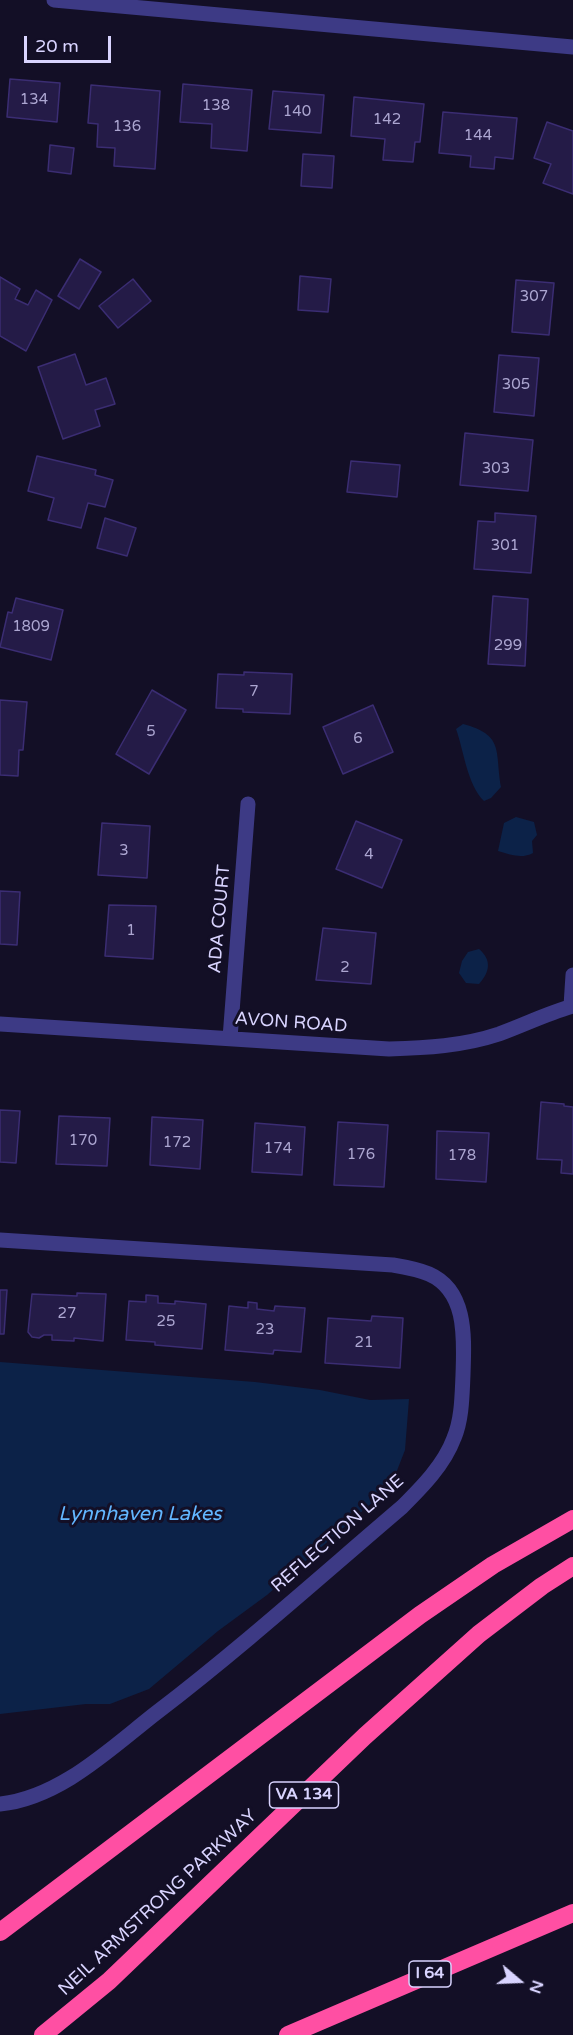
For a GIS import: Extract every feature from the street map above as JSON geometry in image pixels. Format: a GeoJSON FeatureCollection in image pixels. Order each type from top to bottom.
{"type":"FeatureCollection","features":[{"type":"Feature","properties":{"kind":"highway"},"geometry":{"type":"LineString","coordinates":[[0,1932],[420,1615],[493,1565],[573,1519]]}},
{"type":"Feature","properties":{"kind":"highway","name":"NEIL ARMSTRONG PARKWAY"},"geometry":{"type":"LineString","coordinates":[[43,2035],[109,1981],[365,1736],[470,1642],[542,1586],[573,1566]]}},
{"type":"Feature","properties":{"kind":"highway","name":"I 64"},"geometry":{"type":"LineString","coordinates":[[288,2035],[573,1913]]}},
{"type":"Feature","properties":{"kind":"street"},"geometry":{"type":"LineString","coordinates":[[54,0],[573,47]]}},
{"type":"Feature","properties":{"kind":"street","name":"ADA COURT"},"geometry":{"type":"LineString","coordinates":[[230,1038],[248,804]]}},
{"type":"Feature","properties":{"kind":"street"},"geometry":{"type":"LineString","coordinates":[[572,1006],[573,975]]}},
{"type":"Feature","properties":{"kind":"street","name":"AVON ROAD"},"geometry":{"type":"LineString","coordinates":[[0,1024],[389,1049],[422,1048],[461,1044],[498,1034],[572,1006]]}},
{"type":"Feature","properties":{"kind":"street","name":"REFLECTION LANE"},"geometry":{"type":"LineString","coordinates":[[0,1240],[393,1264],[430,1274],[446,1286],[462,1317],[464,1335],[461,1402],[455,1437],[441,1462],[402,1507],[205,1675],[116,1744],[60,1784],[27,1798],[0,1804]]}},
{"type":"Feature","properties":{"kind":"water"},"geometry":{"type":"Polygon","coordinates":[[[463,724],[485,733],[495,746],[501,787],[491,798],[484,801],[470,777],[456,729],[463,724]]]}},
{"type":"Feature","properties":{"kind":"water"},"geometry":{"type":"Polygon","coordinates":[[[516,817],[534,822],[537,835],[532,841],[533,853],[529,855],[516,856],[498,851],[504,823],[516,817]]]}},
{"type":"Feature","properties":{"kind":"water"},"geometry":{"type":"Polygon","coordinates":[[[479,949],[488,962],[487,971],[479,984],[466,983],[459,973],[462,961],[468,952],[479,949]]]}},
{"type":"Feature","properties":{"kind":"water","name":"Lynnhaven Lakes"},"geometry":{"type":"Polygon","coordinates":[[[0,1362],[255,1382],[320,1390],[370,1400],[409,1399],[405,1450],[391,1486],[267,1595],[218,1631],[149,1689],[110,1704],[86,1704],[0,1714],[0,1362]]]}},
{"type":"Feature","properties":{"kind":"building"},"geometry":{"type":"Polygon","coordinates":[[[10,79],[60,83],[57,122],[7,117],[10,79]]]}},
{"type":"Feature","properties":{"kind":"building"},"geometry":{"type":"Polygon","coordinates":[[[183,84],[252,90],[247,151],[211,148],[212,124],[180,122],[183,84]]]}},
{"type":"Feature","properties":{"kind":"building"},"geometry":{"type":"Polygon","coordinates":[[[91,85],[160,91],[155,169],[114,166],[115,148],[97,147],[98,124],[88,123],[91,85]]]}},
{"type":"Feature","properties":{"kind":"building"},"geometry":{"type":"Polygon","coordinates":[[[273,91],[324,95],[321,133],[269,129],[273,91]]]}},
{"type":"Feature","properties":{"kind":"building"},"geometry":{"type":"Polygon","coordinates":[[[354,97],[424,104],[420,142],[415,142],[413,162],[383,160],[385,139],[351,136],[354,97]]]}},
{"type":"Feature","properties":{"kind":"building"},"geometry":{"type":"Polygon","coordinates":[[[443,112],[517,118],[513,159],[495,157],[494,169],[470,167],[471,156],[439,153],[443,112]]]}},
{"type":"Feature","properties":{"kind":"building"},"geometry":{"type":"Polygon","coordinates":[[[547,122],[573,131],[573,194],[543,183],[551,164],[534,158],[547,122]]]}},
{"type":"Feature","properties":{"kind":"building"},"geometry":{"type":"Polygon","coordinates":[[[50,145],[74,148],[71,174],[48,171],[50,145]]]}},
{"type":"Feature","properties":{"kind":"building"},"geometry":{"type":"Polygon","coordinates":[[[303,154],[334,156],[332,188],[301,186],[303,154]]]}},
{"type":"Feature","properties":{"kind":"building"},"geometry":{"type":"Polygon","coordinates":[[[80,259],[101,272],[79,309],[58,296],[80,259]]]}},
{"type":"Feature","properties":{"kind":"building"},"geometry":{"type":"Polygon","coordinates":[[[300,276],[331,279],[328,312],[298,310],[300,276]]]}},
{"type":"Feature","properties":{"kind":"building"},"geometry":{"type":"Polygon","coordinates":[[[0,277],[20,289],[15,299],[28,305],[36,290],[52,300],[26,351],[0,336],[0,277]]]}},
{"type":"Feature","properties":{"kind":"building"},"geometry":{"type":"Polygon","coordinates":[[[133,279],[151,301],[118,328],[99,306],[133,279]]]}},
{"type":"Feature","properties":{"kind":"building"},"geometry":{"type":"Polygon","coordinates":[[[516,280],[554,283],[549,335],[512,332],[516,280]]]}},
{"type":"Feature","properties":{"kind":"building"},"geometry":{"type":"Polygon","coordinates":[[[75,354],[86,385],[106,378],[115,404],[95,410],[100,426],[63,439],[38,367],[75,354]]]}},
{"type":"Feature","properties":{"kind":"building"},"geometry":{"type":"Polygon","coordinates":[[[499,355],[539,358],[534,416],[494,412],[499,355]]]}},
{"type":"Feature","properties":{"kind":"building"},"geometry":{"type":"Polygon","coordinates":[[[465,433],[533,440],[528,491],[460,485],[465,433]]]}},
{"type":"Feature","properties":{"kind":"building"},"geometry":{"type":"Polygon","coordinates":[[[37,456],[96,470],[95,475],[113,480],[105,507],[88,503],[81,528],[48,520],[54,498],[28,491],[37,456]]]}},
{"type":"Feature","properties":{"kind":"building"},"geometry":{"type":"Polygon","coordinates":[[[351,461],[400,465],[397,497],[347,492],[351,461]]]}},
{"type":"Feature","properties":{"kind":"building"},"geometry":{"type":"Polygon","coordinates":[[[495,513],[536,516],[531,573],[474,569],[478,521],[495,522],[495,513]]]}},
{"type":"Feature","properties":{"kind":"building"},"geometry":{"type":"Polygon","coordinates":[[[105,518],[136,528],[127,556],[97,548],[105,518]]]}},
{"type":"Feature","properties":{"kind":"building"},"geometry":{"type":"Polygon","coordinates":[[[493,596],[528,599],[525,666],[488,664],[493,596]]]}},
{"type":"Feature","properties":{"kind":"building"},"geometry":{"type":"Polygon","coordinates":[[[16,598],[63,610],[51,660],[0,647],[8,612],[12,613],[16,598]]]}},
{"type":"Feature","properties":{"kind":"building"},"geometry":{"type":"Polygon","coordinates":[[[244,672],[292,674],[290,714],[243,712],[243,709],[216,708],[218,674],[244,675],[244,672]]]}},
{"type":"Feature","properties":{"kind":"building"},"geometry":{"type":"Polygon","coordinates":[[[152,690],[186,710],[149,774],[116,754],[152,690]]]}},
{"type":"Feature","properties":{"kind":"building"},"geometry":{"type":"Polygon","coordinates":[[[0,700],[27,702],[23,750],[19,750],[18,776],[0,775],[0,700]]]}},
{"type":"Feature","properties":{"kind":"building"},"geometry":{"type":"Polygon","coordinates":[[[373,705],[393,752],[343,774],[323,727],[373,705]]]}},
{"type":"Feature","properties":{"kind":"building"},"geometry":{"type":"Polygon","coordinates":[[[356,821],[402,840],[382,888],[336,869],[356,821]]]}},
{"type":"Feature","properties":{"kind":"building"},"geometry":{"type":"Polygon","coordinates":[[[102,823],[150,826],[147,878],[98,875],[102,823]]]}},
{"type":"Feature","properties":{"kind":"building"},"geometry":{"type":"Polygon","coordinates":[[[0,891],[20,892],[17,945],[0,944],[0,891]]]}},
{"type":"Feature","properties":{"kind":"building"},"geometry":{"type":"Polygon","coordinates":[[[109,905],[156,906],[153,959],[105,956],[109,905]]]}},
{"type":"Feature","properties":{"kind":"building"},"geometry":{"type":"Polygon","coordinates":[[[323,928],[376,933],[371,984],[316,980],[323,928]]]}},
{"type":"Feature","properties":{"kind":"building"},"geometry":{"type":"Polygon","coordinates":[[[541,1102],[573,1107],[573,1174],[561,1173],[562,1160],[537,1159],[541,1102]]]}},
{"type":"Feature","properties":{"kind":"building"},"geometry":{"type":"Polygon","coordinates":[[[0,1110],[20,1111],[16,1163],[0,1162],[0,1110]]]}},
{"type":"Feature","properties":{"kind":"building"},"geometry":{"type":"Polygon","coordinates":[[[59,1116],[110,1118],[107,1166],[56,1164],[59,1116]]]}},
{"type":"Feature","properties":{"kind":"building"},"geometry":{"type":"Polygon","coordinates":[[[152,1117],[203,1120],[200,1169],[150,1165],[152,1117]]]}},
{"type":"Feature","properties":{"kind":"building"},"geometry":{"type":"Polygon","coordinates":[[[338,1122],[388,1125],[384,1187],[334,1185],[338,1122]]]}},
{"type":"Feature","properties":{"kind":"building"},"geometry":{"type":"Polygon","coordinates":[[[255,1123],[305,1127],[302,1175],[252,1172],[255,1123]]]}},
{"type":"Feature","properties":{"kind":"building"},"geometry":{"type":"Polygon","coordinates":[[[437,1131],[489,1133],[486,1182],[436,1179],[437,1131]]]}},
{"type":"Feature","properties":{"kind":"building"},"geometry":{"type":"Polygon","coordinates":[[[0,1290],[7,1290],[4,1334],[0,1334],[0,1290]]]}},
{"type":"Feature","properties":{"kind":"building"},"geometry":{"type":"Polygon","coordinates":[[[77,1293],[106,1294],[103,1341],[74,1338],[74,1341],[52,1340],[52,1335],[32,1337],[28,1332],[32,1294],[77,1296],[77,1293]]]}},
{"type":"Feature","properties":{"kind":"building"},"geometry":{"type":"Polygon","coordinates":[[[146,1295],[158,1296],[158,1303],[175,1304],[175,1301],[206,1304],[202,1349],[126,1340],[129,1301],[146,1302],[146,1295]]]}},
{"type":"Feature","properties":{"kind":"building"},"geometry":{"type":"Polygon","coordinates":[[[248,1302],[257,1303],[257,1309],[274,1311],[275,1306],[305,1308],[301,1352],[274,1350],[273,1354],[225,1350],[229,1306],[248,1308],[248,1302]]]}},
{"type":"Feature","properties":{"kind":"building"},"geometry":{"type":"Polygon","coordinates":[[[372,1316],[403,1318],[400,1368],[325,1363],[328,1318],[371,1321],[372,1316]]]}}]}
